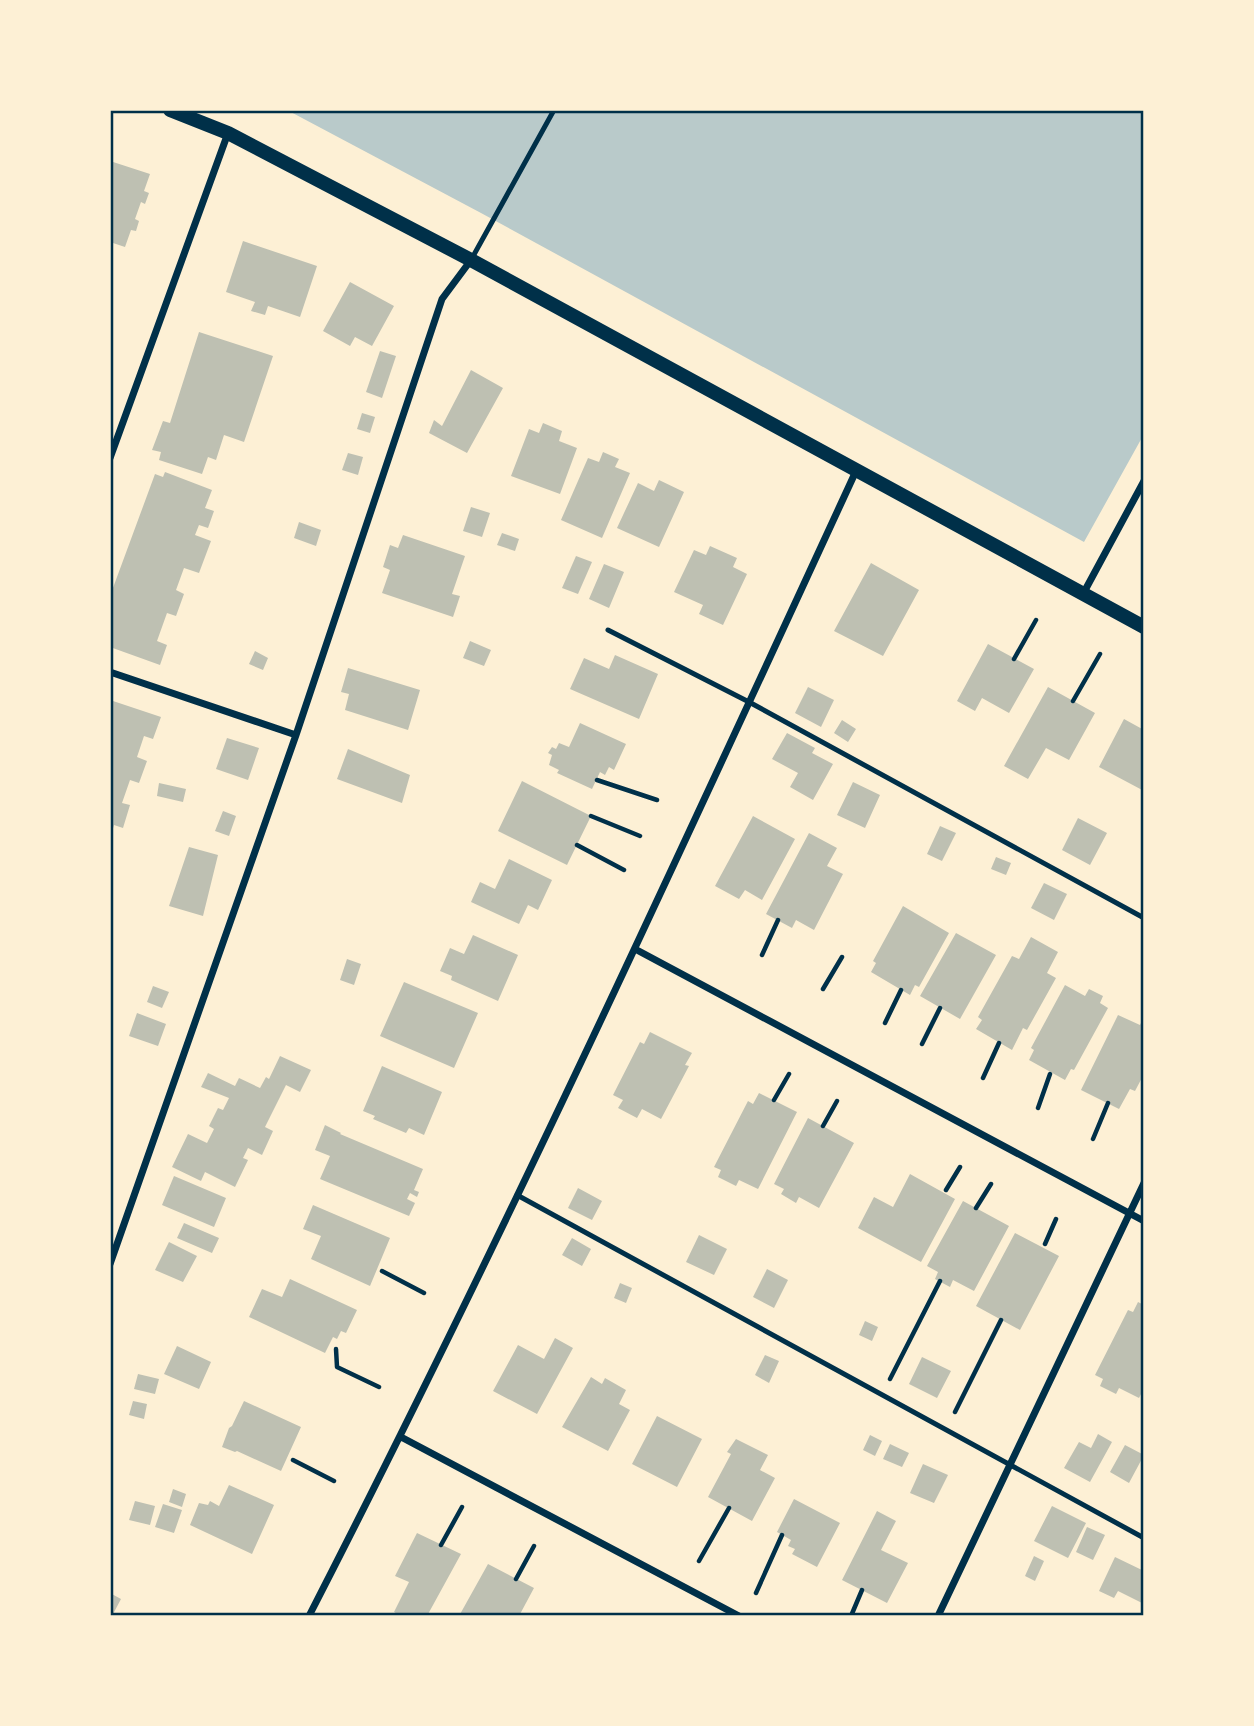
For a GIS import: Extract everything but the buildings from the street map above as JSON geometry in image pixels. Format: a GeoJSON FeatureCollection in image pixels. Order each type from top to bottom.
{"type":"FeatureCollection","features":[{"type":"Feature","properties":{"kind":"main road"},"geometry":{"type":"LineString","coordinates":[[170,110],[228,133],[471,260],[1144,627]]}},
{"type":"Feature","properties":{"kind":"street"},"geometry":{"type":"LineString","coordinates":[[110,458],[228,133]]}},
{"type":"Feature","properties":{"kind":"street"},"geometry":{"type":"LineString","coordinates":[[110,1264],[296,736],[442,299],[471,260]]}},
{"type":"Feature","properties":{"kind":"street"},"geometry":{"type":"LineString","coordinates":[[309,1616],[401,1437],[635,949],[856,471]]}},
{"type":"Feature","properties":{"kind":"street"},"geometry":{"type":"LineString","coordinates":[[1083,594],[1144,481]]}},
{"type":"Feature","properties":{"kind":"street"},"geometry":{"type":"LineString","coordinates":[[110,672],[296,736]]}},
{"type":"Feature","properties":{"kind":"street"},"geometry":{"type":"LineString","coordinates":[[635,949],[1144,1222]]}},
{"type":"Feature","properties":{"kind":"street"},"geometry":{"type":"LineString","coordinates":[[938,1616],[1144,1183]]}},
{"type":"Feature","properties":{"kind":"street"},"geometry":{"type":"LineString","coordinates":[[401,1437],[739,1616]]}},
{"type":"Feature","properties":{"kind":"lane"},"geometry":{"type":"LineString","coordinates":[[471,260],[554,110]]}},
{"type":"Feature","properties":{"kind":"lane"},"geometry":{"type":"LineString","coordinates":[[608,630],[749,702],[1144,918]]}},
{"type":"Feature","properties":{"kind":"lane"},"geometry":{"type":"LineString","coordinates":[[517,1195],[1144,1538]]}},
{"type":"Feature","properties":{"kind":"path"},"geometry":{"type":"LineString","coordinates":[[1014,659],[1036,620]]}},
{"type":"Feature","properties":{"kind":"path"},"geometry":{"type":"LineString","coordinates":[[1073,701],[1100,654]]}},
{"type":"Feature","properties":{"kind":"path"},"geometry":{"type":"LineString","coordinates":[[597,780],[657,800]]}},
{"type":"Feature","properties":{"kind":"path"},"geometry":{"type":"LineString","coordinates":[[591,816],[640,836]]}},
{"type":"Feature","properties":{"kind":"path"},"geometry":{"type":"LineString","coordinates":[[577,845],[624,870]]}},
{"type":"Feature","properties":{"kind":"path"},"geometry":{"type":"LineString","coordinates":[[762,955],[778,920]]}},
{"type":"Feature","properties":{"kind":"path"},"geometry":{"type":"LineString","coordinates":[[824,989],[842,957]]}},
{"type":"Feature","properties":{"kind":"path"},"geometry":{"type":"LineString","coordinates":[[885,1023],[901,990]]}},
{"type":"Feature","properties":{"kind":"path"},"geometry":{"type":"LineString","coordinates":[[922,1044],[940,1008]]}},
{"type":"Feature","properties":{"kind":"path"},"geometry":{"type":"LineString","coordinates":[[984,1078],[999,1043]]}},
{"type":"Feature","properties":{"kind":"path"},"geometry":{"type":"LineString","coordinates":[[774,1100],[789,1074]]}},
{"type":"Feature","properties":{"kind":"path"},"geometry":{"type":"LineString","coordinates":[[1038,1108],[1050,1074]]}},
{"type":"Feature","properties":{"kind":"path"},"geometry":{"type":"LineString","coordinates":[[823,1126],[837,1101]]}},
{"type":"Feature","properties":{"kind":"path"},"geometry":{"type":"LineString","coordinates":[[1093,1139],[1108,1103]]}},
{"type":"Feature","properties":{"kind":"path"},"geometry":{"type":"LineString","coordinates":[[946,1190],[960,1167]]}},
{"type":"Feature","properties":{"kind":"path"},"geometry":{"type":"LineString","coordinates":[[976,1208],[991,1184]]}},
{"type":"Feature","properties":{"kind":"path"},"geometry":{"type":"LineString","coordinates":[[1045,1244],[1056,1219]]}},
{"type":"Feature","properties":{"kind":"path"},"geometry":{"type":"LineString","coordinates":[[382,1271],[424,1293]]}},
{"type":"Feature","properties":{"kind":"path"},"geometry":{"type":"LineString","coordinates":[[890,1380],[940,1281]]}},
{"type":"Feature","properties":{"kind":"path"},"geometry":{"type":"LineString","coordinates":[[953,1416],[1001,1320]]}},
{"type":"Feature","properties":{"kind":"path"},"geometry":{"type":"LineString","coordinates":[[336,1349],[337,1367],[379,1387]]}},
{"type":"Feature","properties":{"kind":"path"},"geometry":{"type":"LineString","coordinates":[[293,1460],[334,1481]]}},
{"type":"Feature","properties":{"kind":"path"},"geometry":{"type":"LineString","coordinates":[[441,1545],[462,1507]]}},
{"type":"Feature","properties":{"kind":"path"},"geometry":{"type":"LineString","coordinates":[[699,1561],[729,1508]]}},
{"type":"Feature","properties":{"kind":"path"},"geometry":{"type":"LineString","coordinates":[[756,1593],[782,1535]]}},
{"type":"Feature","properties":{"kind":"path"},"geometry":{"type":"LineString","coordinates":[[516,1579],[534,1546]]}},
{"type":"Feature","properties":{"kind":"path"},"geometry":{"type":"LineString","coordinates":[[850,1616],[862,1591]]}},
{"type":"Feature","properties":{"kind":"shaded area"},"geometry":{"type":"Polygon","coordinates":[[[287,110],[1144,110],[1144,434],[1084,542],[287,110]]]}}]}
